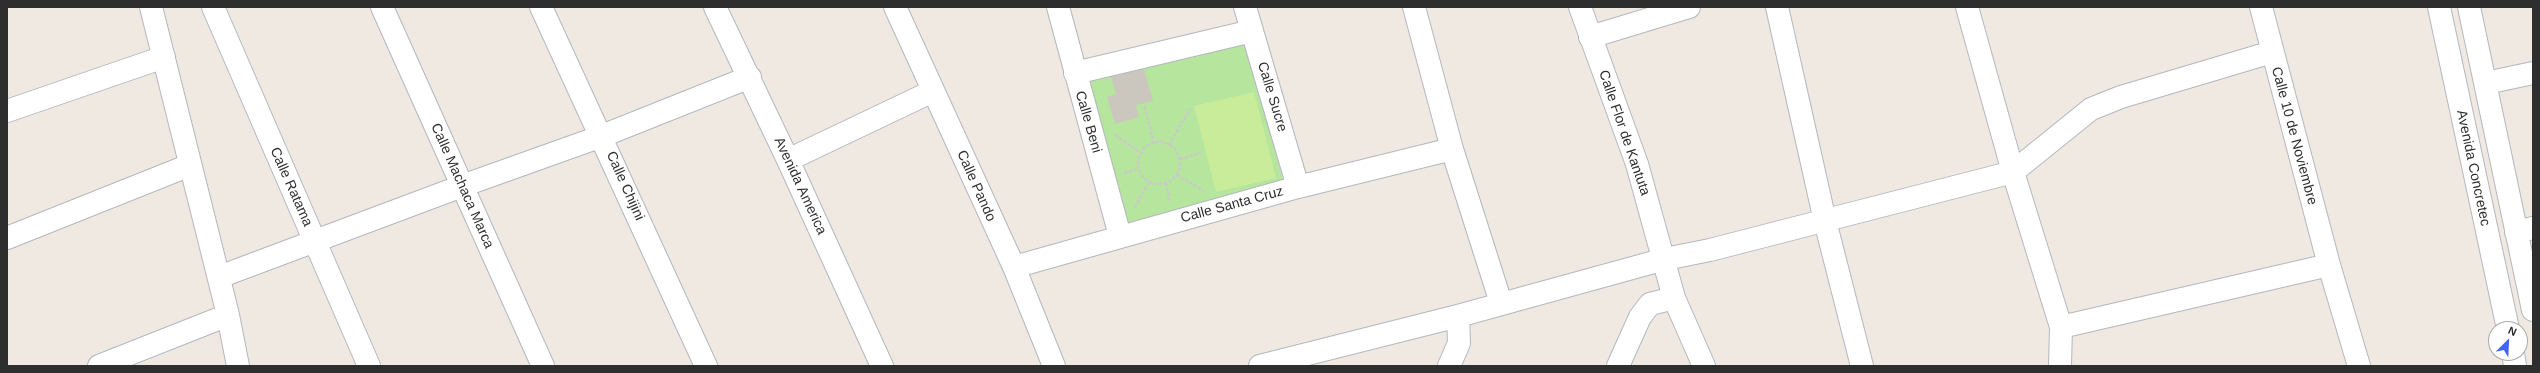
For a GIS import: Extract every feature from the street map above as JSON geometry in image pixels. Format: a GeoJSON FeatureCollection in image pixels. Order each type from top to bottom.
{"type":"FeatureCollection","features":[{"type":"Feature","properties":{"kind":"street"},"geometry":{"type":"LineString","coordinates":[[151,7],[219,277],[238,366]]}},
{"type":"Feature","properties":{"kind":"street","name":"Calle Ratama"},"geometry":{"type":"LineString","coordinates":[[213,7],[369,366]]}},
{"type":"Feature","properties":{"kind":"street","name":"Calle Machaca Marca"},"geometry":{"type":"LineString","coordinates":[[382,7],[543,366]]}},
{"type":"Feature","properties":{"kind":"street","name":"Calle Chijini"},"geometry":{"type":"LineString","coordinates":[[541,7],[602,136],[706,366]]}},
{"type":"Feature","properties":{"kind":"street","name":"Avenida America"},"geometry":{"type":"LineString","coordinates":[[715,7],[750,77],[882,366]]}},
{"type":"Feature","properties":{"kind":"street","name":"Calle Pando"},"geometry":{"type":"LineString","coordinates":[[895,7],[1014,268],[1054,366]]}},
{"type":"Feature","properties":{"kind":"street","name":"Calle Beni"},"geometry":{"type":"LineString","coordinates":[[1058,7],[1120,236]]}},
{"type":"Feature","properties":{"kind":"street","name":"Calle Sucre"},"geometry":{"type":"LineString","coordinates":[[1245,7],[1298,187]]}},
{"type":"Feature","properties":{"kind":"street"},"geometry":{"type":"LineString","coordinates":[[1414,7],[1452,149],[1502,303]]}},
{"type":"Feature","properties":{"kind":"street","name":"Calle Flor de Kantuta"},"geometry":{"type":"LineString","coordinates":[[1580,7],[1637,164],[1674,298],[1704,366]]}},
{"type":"Feature","properties":{"kind":"street"},"geometry":{"type":"LineString","coordinates":[[1590,38],[1689,7]]}},
{"type":"Feature","properties":{"kind":"street"},"geometry":{"type":"LineString","coordinates":[[1777,7],[1825,221],[1862,366]]}},
{"type":"Feature","properties":{"kind":"street"},"geometry":{"type":"LineString","coordinates":[[1967,7],[2013,172],[2061,327],[2060,366]]}},
{"type":"Feature","properties":{"kind":"street","name":"Calle 10 de Noviembre"},"geometry":{"type":"LineString","coordinates":[[2261,7],[2329,265],[2358,366]]}},
{"type":"Feature","properties":{"kind":"street","name":"Avenida Concretec"},"geometry":{"type":"LineString","coordinates":[[2439,7],[2506,321]]}},
{"type":"Feature","properties":{"kind":"street","name":"Avenida Concretec"},"geometry":{"type":"LineString","coordinates":[[2469,7],[2486,83],[2524,230],[2533,310]]}},
{"type":"Feature","properties":{"kind":"street"},"geometry":{"type":"LineString","coordinates":[[1075,73],[1252,31]]}},
{"type":"Feature","properties":{"kind":"street"},"geometry":{"type":"LineString","coordinates":[[1264,366],[1458,316],[1664,259],[1825,221],[2013,172],[2091,109],[2122,97],[2272,52]]}},
{"type":"Feature","properties":{"kind":"street"},"geometry":{"type":"LineString","coordinates":[[7,110],[164,57]]}},
{"type":"Feature","properties":{"kind":"street"},"geometry":{"type":"LineString","coordinates":[[2486,83],[2533,73]]}},
{"type":"Feature","properties":{"kind":"street"},"geometry":{"type":"LineString","coordinates":[[219,277],[462,186],[602,136],[750,77]]}},
{"type":"Feature","properties":{"kind":"street"},"geometry":{"type":"LineString","coordinates":[[788,160],[934,91]]}},
{"type":"Feature","properties":{"kind":"street","name":"Calle Santa Cruz"},"geometry":{"type":"LineString","coordinates":[[1014,268],[1120,236],[1298,187],[1452,149]]}},
{"type":"Feature","properties":{"kind":"street"},"geometry":{"type":"LineString","coordinates":[[7,238],[190,165]]}},
{"type":"Feature","properties":{"kind":"street"},"geometry":{"type":"LineString","coordinates":[[2061,327],[2329,265]]}},
{"type":"Feature","properties":{"kind":"street"},"geometry":{"type":"LineString","coordinates":[[1618,366],[1640,317],[1650,304],[1674,298]]}},
{"type":"Feature","properties":{"kind":"street"},"geometry":{"type":"LineString","coordinates":[[99,366],[228,315]]}},
{"type":"Feature","properties":{"kind":"street"},"geometry":{"type":"LineString","coordinates":[[1449,366],[1459,343],[1458,316]]}},
{"type":"Feature","properties":{"kind":"path"},"geometry":{"type":"LineString","coordinates":[[1145,107],[1154,143]]}},
{"type":"Feature","properties":{"kind":"path"},"geometry":{"type":"LineString","coordinates":[[1169,145],[1190,109]]}},
{"type":"Feature","properties":{"kind":"path"},"geometry":{"type":"LineString","coordinates":[[1113,133],[1141,153]]}},
{"type":"Feature","properties":{"kind":"path"},"geometry":{"type":"LineString","coordinates":[[1154,143],[1169,145],[1178,154],[1180,160],[1177,175],[1166,184],[1159,185],[1146,180],[1139,169],[1141,153],[1154,143]]}},
{"type":"Feature","properties":{"kind":"path"},"geometry":{"type":"LineString","coordinates":[[1180,160],[1201,153]]}},
{"type":"Feature","properties":{"kind":"path"},"geometry":{"type":"LineString","coordinates":[[1118,175],[1139,169]]}},
{"type":"Feature","properties":{"kind":"path"},"geometry":{"type":"LineString","coordinates":[[1177,175],[1207,193]]}},
{"type":"Feature","properties":{"kind":"path"},"geometry":{"type":"LineString","coordinates":[[1166,184],[1172,207]]}},
{"type":"Feature","properties":{"kind":"green space"},"geometry":{"type":"Polygon","coordinates":[[[1245,42],[1284,183],[1126,224],[1089,80],[1245,42]]]}},
{"type":"Feature","properties":{"kind":"green space"},"geometry":{"type":"Polygon","coordinates":[[[1254,92],[1276,178],[1216,192],[1194,106],[1254,92]]]}},
{"type":"Feature","properties":{"kind":"building"},"geometry":{"type":"Polygon","coordinates":[[[1144,69],[1153,101],[1136,105],[1139,117],[1115,124],[1107,97],[1116,94],[1111,77],[1144,69]]]}}]}
